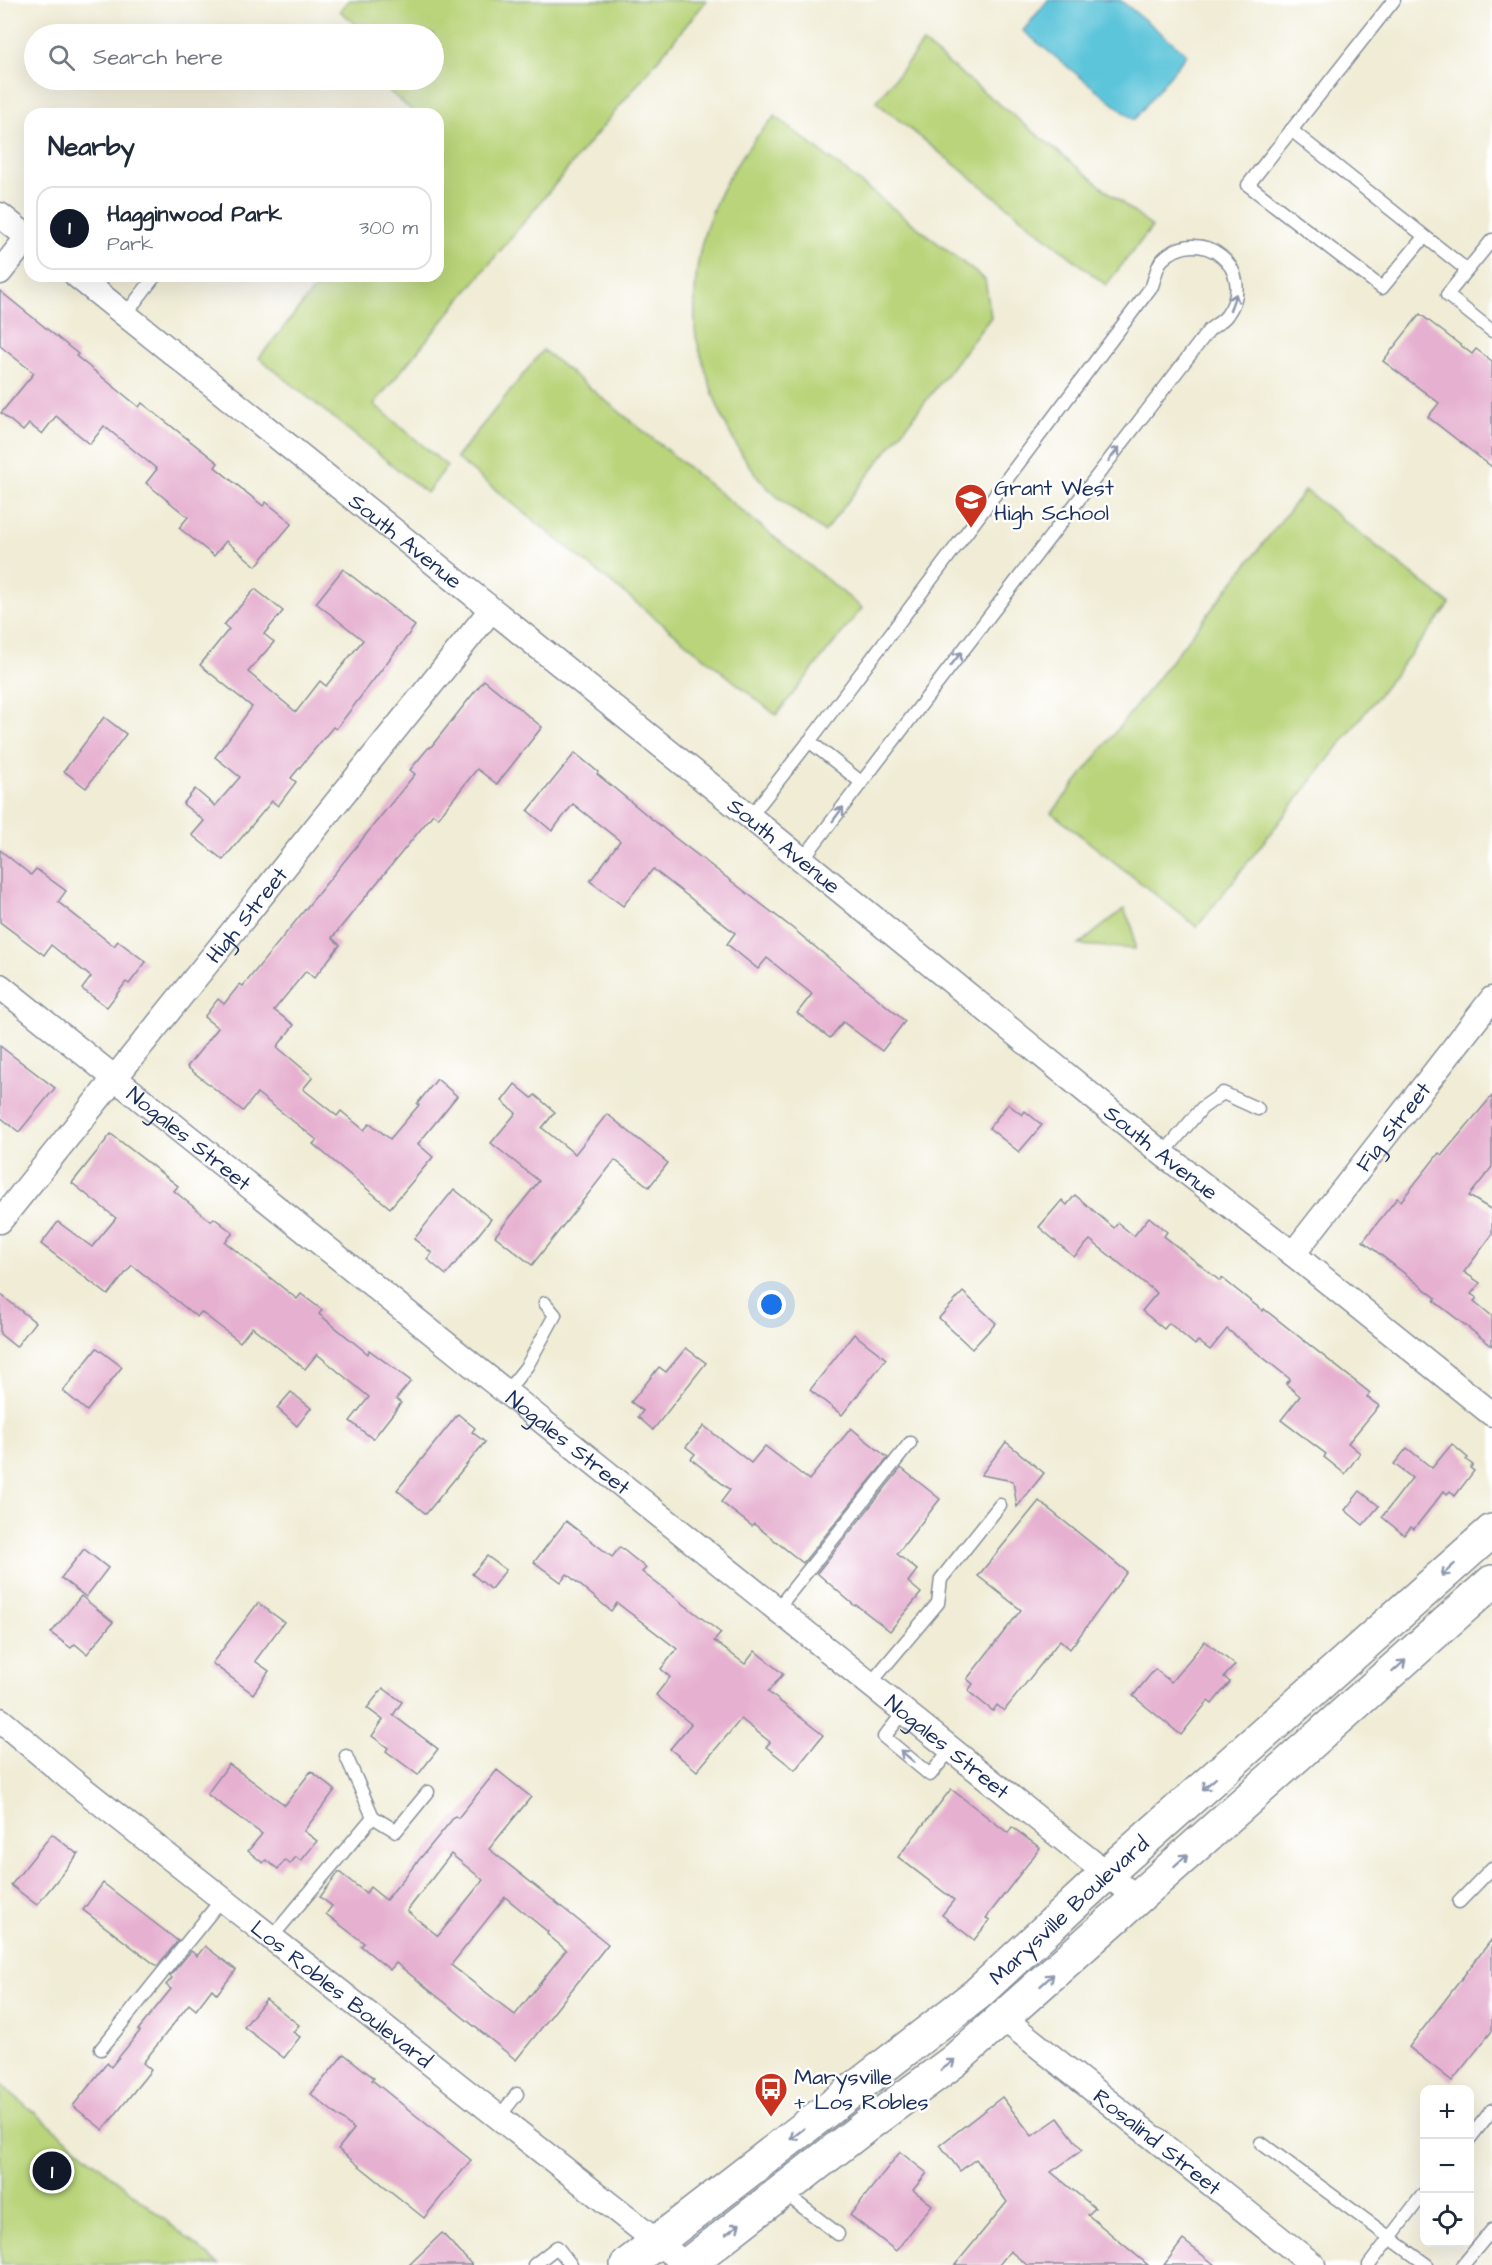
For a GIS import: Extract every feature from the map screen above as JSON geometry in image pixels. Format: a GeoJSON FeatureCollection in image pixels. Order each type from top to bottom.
{"type":"FeatureCollection","features":[{"type":"Feature","properties":{"kind":"main road","name":"Marysville Boulevard"},"geometry":{"type":"LineString","coordinates":[[627,2265],[977,1994],[1106,1874],[1492,1531]]}},
{"type":"Feature","properties":{"kind":"main road","name":"Marysville Boulevard"},"geometry":{"type":"LineString","coordinates":[[687,2265],[954,2061],[1492,1582]]}},
{"type":"Feature","properties":{"kind":"main road"},"geometry":{"type":"LineString","coordinates":[[1245,1752],[1267,1750],[1276,1746],[1336,1706],[1356,1705],[1355,1686],[1368,1666],[1408,1624],[1411,1615],[1410,1604]]}},
{"type":"Feature","properties":{"kind":"main road"},"geometry":{"type":"LineString","coordinates":[[977,1994],[1003,2018]]}},
{"type":"Feature","properties":{"kind":"street"},"geometry":{"type":"LineString","coordinates":[[0,215],[24,234]]}},
{"type":"Feature","properties":{"kind":"street"},"geometry":{"type":"LineString","coordinates":[[0,272],[24,244]]}},
{"type":"Feature","properties":{"kind":"street","name":"South Avenue"},"geometry":{"type":"LineString","coordinates":[[84,282],[750,817],[1163,1154],[1293,1254],[1492,1414]]}},
{"type":"Feature","properties":{"kind":"street","name":"High Street"},"geometry":{"type":"LineString","coordinates":[[0,1221],[491,610]]}},
{"type":"Feature","properties":{"kind":"street","name":"Nogales Street"},"geometry":{"type":"LineString","coordinates":[[0,986],[1138,1899]]}},
{"type":"Feature","properties":{"kind":"street","name":"Fig Street"},"geometry":{"type":"LineString","coordinates":[[1293,1254],[1492,999]]}},
{"type":"Feature","properties":{"kind":"street","name":"Los Robles Boulevard"},"geometry":{"type":"LineString","coordinates":[[0,1720],[69,1778],[687,2265]]}},
{"type":"Feature","properties":{"kind":"street","name":"Rosalind Street"},"geometry":{"type":"LineString","coordinates":[[1003,2018],[1313,2265]]}},
{"type":"Feature","properties":{"kind":"lane"},"geometry":{"type":"LineString","coordinates":[[1394,0],[1248,186],[1382,288],[1424,237]]}},
{"type":"Feature","properties":{"kind":"lane"},"geometry":{"type":"LineString","coordinates":[[1291,130],[1467,270]]}},
{"type":"Feature","properties":{"kind":"lane"},"geometry":{"type":"LineString","coordinates":[[1492,240],[1447,295],[1492,331]]}},
{"type":"Feature","properties":{"kind":"lane"},"geometry":{"type":"LineString","coordinates":[[750,817],[1152,286],[1160,261],[1178,248],[1196,246],[1215,250],[1231,265],[1238,283],[1234,301],[1227,316],[1209,330],[802,860]]}},
{"type":"Feature","properties":{"kind":"lane"},"geometry":{"type":"LineString","coordinates":[[125,315],[150,282]]}},
{"type":"Feature","properties":{"kind":"lane"},"geometry":{"type":"LineString","coordinates":[[809,741],[861,783]]}},
{"type":"Feature","properties":{"kind":"lane"},"geometry":{"type":"LineString","coordinates":[[1163,1154],[1202,1108],[1223,1093],[1258,1109]]}},
{"type":"Feature","properties":{"kind":"lane"},"geometry":{"type":"LineString","coordinates":[[506,1392],[527,1366],[555,1315],[545,1303]]}},
{"type":"Feature","properties":{"kind":"lane"},"geometry":{"type":"LineString","coordinates":[[777,1609],[910,1443]]}},
{"type":"Feature","properties":{"kind":"lane"},"geometry":{"type":"LineString","coordinates":[[870,1684],[938,1604],[941,1579],[1000,1505]]}},
{"type":"Feature","properties":{"kind":"lane"},"geometry":{"type":"LineString","coordinates":[[904,1712],[884,1737],[930,1775],[951,1749]]}},
{"type":"Feature","properties":{"kind":"lane"},"geometry":{"type":"LineString","coordinates":[[346,1756],[373,1817],[396,1831],[428,1792]]}},
{"type":"Feature","properties":{"kind":"lane"},"geometry":{"type":"LineString","coordinates":[[271,1938],[373,1817]]}},
{"type":"Feature","properties":{"kind":"lane"},"geometry":{"type":"LineString","coordinates":[[1459,1902],[1492,1868]]}},
{"type":"Feature","properties":{"kind":"lane"},"geometry":{"type":"LineString","coordinates":[[101,2049],[222,1899]]}},
{"type":"Feature","properties":{"kind":"lane"},"geometry":{"type":"LineString","coordinates":[[499,2117],[516,2094]]}},
{"type":"Feature","properties":{"kind":"lane"},"geometry":{"type":"LineString","coordinates":[[1474,2133],[1492,2110]]}},
{"type":"Feature","properties":{"kind":"lane"},"geometry":{"type":"LineString","coordinates":[[1261,2143],[1428,2265]]}},
{"type":"Feature","properties":{"kind":"lane"},"geometry":{"type":"LineString","coordinates":[[782,2192],[838,2234]]}},
{"type":"Feature","properties":{"kind":"lane"},"geometry":{"type":"LineString","coordinates":[[1369,2265],[1420,2199]]}},
{"type":"Feature","properties":{"kind":"lane"},"geometry":{"type":"LineString","coordinates":[[1464,2265],[1492,2230]]}},
{"type":"Feature","properties":{"kind":"lane"},"geometry":{"type":"LineString","coordinates":[[534,2265],[557,2247],[571,2265]]}},
{"type":"Feature","properties":{"kind":"green space"},"geometry":{"type":"Polygon","coordinates":[[[349,0],[707,0],[374,404],[447,466],[427,493],[259,358],[320,282],[444,282],[444,108],[409,108],[388,90],[444,90],[444,24],[356,24],[340,11],[349,0]]]}},
{"type":"Feature","properties":{"kind":"green space"},"geometry":{"type":"Polygon","coordinates":[[[923,43],[1152,227],[1106,285],[876,102],[923,43]]]}},
{"type":"Feature","properties":{"kind":"green space"},"geometry":{"type":"Polygon","coordinates":[[[775,116],[985,280],[991,317],[824,532],[773,492],[758,477],[741,454],[716,402],[695,332],[696,277],[707,226],[727,179],[757,136],[775,116]]]}},
{"type":"Feature","properties":{"kind":"green space"},"geometry":{"type":"Polygon","coordinates":[[[543,350],[862,608],[776,715],[456,458],[543,350]]]}},
{"type":"Feature","properties":{"kind":"green space"},"geometry":{"type":"Polygon","coordinates":[[[1305,490],[1450,604],[1197,927],[1052,813],[1305,490]]]}},
{"type":"Feature","properties":{"kind":"green space"},"geometry":{"type":"Polygon","coordinates":[[[1124,909],[1133,929],[1135,949],[1079,945],[1124,909]]]}},
{"type":"Feature","properties":{"kind":"green space"},"geometry":{"type":"Polygon","coordinates":[[[0,2084],[210,2257],[219,2265],[0,2265],[0,2084]]]}},
{"type":"Feature","properties":{"kind":"water"},"geometry":{"type":"Polygon","coordinates":[[[1048,0],[1120,0],[1187,54],[1134,120],[1023,31],[1048,0]]]}},
{"type":"Feature","properties":{"kind":"building"},"geometry":{"type":"Polygon","coordinates":[[[0,291],[139,407],[142,403],[218,463],[215,467],[263,506],[266,502],[292,523],[256,566],[226,541],[214,556],[179,528],[188,517],[146,483],[157,469],[104,426],[90,444],[56,416],[42,434],[29,424],[23,431],[1,413],[34,373],[0,346],[0,291]]]}},
{"type":"Feature","properties":{"kind":"building"},"geometry":{"type":"Polygon","coordinates":[[[1420,314],[1472,354],[1476,349],[1492,361],[1492,467],[1428,417],[1439,403],[1383,361],[1420,314]]]}},
{"type":"Feature","properties":{"kind":"building"},"geometry":{"type":"Polygon","coordinates":[[[343,569],[415,626],[336,729],[333,727],[291,778],[296,782],[278,806],[272,801],[223,860],[192,835],[204,821],[183,804],[195,789],[215,806],[240,777],[215,757],[252,707],[200,665],[229,629],[224,625],[255,589],[283,611],[264,634],[274,642],[248,672],[296,712],[320,681],[326,686],[363,640],[316,603],[343,569]]]}},
{"type":"Feature","properties":{"kind":"building"},"geometry":{"type":"Polygon","coordinates":[[[484,680],[542,727],[497,784],[477,769],[438,818],[433,814],[332,938],[340,945],[314,978],[306,971],[274,1010],[294,1025],[277,1047],[313,1077],[303,1089],[337,1116],[341,1111],[364,1130],[370,1123],[390,1139],[419,1105],[417,1104],[437,1079],[457,1096],[418,1144],[433,1157],[390,1208],[313,1144],[317,1140],[257,1093],[243,1111],[187,1067],[218,1028],[204,1017],[218,999],[224,1004],[240,984],[243,986],[415,774],[410,770],[484,680]]]}},
{"type":"Feature","properties":{"kind":"building"},"geometry":{"type":"Polygon","coordinates":[[[104,717],[126,734],[86,788],[64,771],[104,717]]]}},
{"type":"Feature","properties":{"kind":"building"},"geometry":{"type":"Polygon","coordinates":[[[575,753],[674,837],[791,927],[905,1021],[882,1051],[843,1022],[830,1038],[797,1013],[812,994],[767,958],[758,969],[727,944],[735,933],[653,869],[623,906],[590,881],[620,841],[573,804],[552,831],[528,811],[575,753]]]}},
{"type":"Feature","properties":{"kind":"building"},"geometry":{"type":"Polygon","coordinates":[[[0,850],[31,875],[36,869],[66,891],[58,902],[114,946],[118,941],[146,962],[129,984],[126,982],[107,1007],[82,989],[91,977],[51,945],[44,955],[0,922],[0,850]]]}},
{"type":"Feature","properties":{"kind":"building"},"geometry":{"type":"Polygon","coordinates":[[[0,1046],[55,1088],[19,1132],[0,1117],[0,1046]]]}},
{"type":"Feature","properties":{"kind":"building"},"geometry":{"type":"Polygon","coordinates":[[[515,1084],[532,1098],[535,1095],[555,1112],[542,1128],[575,1154],[607,1114],[668,1163],[649,1187],[615,1160],[532,1265],[495,1236],[539,1181],[491,1143],[516,1113],[502,1101],[515,1084]]]}},
{"type":"Feature","properties":{"kind":"building"},"geometry":{"type":"Polygon","coordinates":[[[1492,1096],[1492,1167],[1469,1196],[1492,1210],[1492,1235],[1464,1272],[1480,1283],[1471,1294],[1477,1298],[1474,1301],[1492,1316],[1492,1346],[1434,1301],[1436,1298],[1363,1241],[1397,1198],[1401,1201],[1439,1153],[1442,1155],[1492,1096]]]}},
{"type":"Feature","properties":{"kind":"building"},"geometry":{"type":"Polygon","coordinates":[[[1008,1104],[1022,1115],[1025,1111],[1042,1125],[1019,1152],[989,1128],[1008,1104]]]}},
{"type":"Feature","properties":{"kind":"building"},"geometry":{"type":"Polygon","coordinates":[[[111,1134],[178,1186],[174,1191],[211,1221],[214,1218],[233,1233],[225,1242],[297,1299],[301,1294],[322,1310],[319,1314],[368,1354],[369,1350],[411,1381],[396,1399],[401,1403],[373,1439],[350,1421],[369,1397],[317,1354],[305,1369],[252,1327],[240,1342],[201,1312],[197,1317],[132,1265],[108,1295],[41,1244],[58,1222],[92,1247],[116,1218],[72,1183],[111,1134]]]}},
{"type":"Feature","properties":{"kind":"building"},"geometry":{"type":"Polygon","coordinates":[[[454,1189],[491,1219],[446,1275],[427,1259],[432,1253],[414,1239],[454,1189]]]}},
{"type":"Feature","properties":{"kind":"building"},"geometry":{"type":"Polygon","coordinates":[[[1075,1195],[1114,1228],[1118,1223],[1134,1236],[1149,1217],[1167,1232],[1164,1236],[1220,1281],[1222,1278],[1263,1311],[1264,1309],[1370,1393],[1367,1397],[1379,1406],[1348,1443],[1360,1453],[1345,1474],[1324,1457],[1326,1454],[1281,1420],[1300,1396],[1286,1384],[1290,1379],[1227,1329],[1210,1350],[1198,1341],[1195,1345],[1169,1323],[1164,1329],[1142,1311],[1157,1293],[1090,1240],[1074,1257],[1039,1227],[1062,1200],[1067,1205],[1075,1195]]]}},
{"type":"Feature","properties":{"kind":"building"},"geometry":{"type":"Polygon","coordinates":[[[963,1292],[996,1323],[972,1349],[939,1318],[963,1292]]]}},
{"type":"Feature","properties":{"kind":"building"},"geometry":{"type":"Polygon","coordinates":[[[0,1294],[35,1322],[16,1347],[0,1334],[0,1294]]]}},
{"type":"Feature","properties":{"kind":"building"},"geometry":{"type":"Polygon","coordinates":[[[854,1334],[886,1359],[842,1415],[810,1390],[854,1334]]]}},
{"type":"Feature","properties":{"kind":"building"},"geometry":{"type":"Polygon","coordinates":[[[97,1348],[122,1367],[87,1411],[63,1391],[97,1348]]]}},
{"type":"Feature","properties":{"kind":"building"},"geometry":{"type":"Polygon","coordinates":[[[686,1348],[706,1363],[653,1430],[638,1417],[643,1411],[631,1402],[659,1367],[666,1372],[686,1348]]]}},
{"type":"Feature","properties":{"kind":"building"},"geometry":{"type":"Polygon","coordinates":[[[291,1392],[311,1408],[297,1426],[277,1408],[291,1392]]]}},
{"type":"Feature","properties":{"kind":"building"},"geometry":{"type":"Polygon","coordinates":[[[458,1414],[475,1428],[472,1432],[485,1442],[426,1514],[397,1490],[458,1414]]]}},
{"type":"Feature","properties":{"kind":"building"},"geometry":{"type":"Polygon","coordinates":[[[704,1426],[751,1463],[765,1446],[809,1480],[851,1428],[888,1458],[803,1563],[754,1524],[752,1526],[721,1502],[730,1490],[691,1459],[695,1454],[686,1447],[704,1426]]]}},
{"type":"Feature","properties":{"kind":"building"},"geometry":{"type":"Polygon","coordinates":[[[1006,1442],[1044,1473],[1017,1507],[1013,1481],[981,1475],[1006,1442]]]}},
{"type":"Feature","properties":{"kind":"building"},"geometry":{"type":"Polygon","coordinates":[[[1452,1444],[1468,1458],[1466,1460],[1473,1465],[1470,1468],[1474,1471],[1455,1496],[1450,1491],[1447,1494],[1444,1491],[1414,1529],[1411,1527],[1404,1535],[1382,1517],[1412,1478],[1394,1464],[1407,1448],[1432,1468],[1452,1444]]]}},
{"type":"Feature","properties":{"kind":"building"},"geometry":{"type":"Polygon","coordinates":[[[901,1468],[940,1499],[897,1554],[917,1570],[908,1582],[921,1593],[890,1631],[855,1606],[817,1573],[901,1468]]]}},
{"type":"Feature","properties":{"kind":"building"},"geometry":{"type":"Polygon","coordinates":[[[1360,1491],[1379,1506],[1363,1525],[1345,1510],[1360,1491]]]}},
{"type":"Feature","properties":{"kind":"building"},"geometry":{"type":"Polygon","coordinates":[[[1039,1501],[1127,1572],[1070,1649],[1060,1640],[1004,1711],[997,1705],[993,1711],[968,1691],[973,1684],[967,1679],[1021,1610],[978,1576],[1039,1501]]]}},
{"type":"Feature","properties":{"kind":"building"},"geometry":{"type":"Polygon","coordinates":[[[566,1521],[612,1557],[620,1547],[646,1568],[642,1572],[721,1633],[714,1641],[745,1664],[755,1651],[783,1674],[768,1692],[823,1735],[795,1770],[766,1747],[770,1742],[741,1719],[697,1771],[670,1749],[691,1724],[656,1695],[670,1677],[661,1669],[677,1649],[617,1603],[611,1611],[567,1574],[561,1582],[534,1562],[566,1521]]]}},
{"type":"Feature","properties":{"kind":"building"},"geometry":{"type":"Polygon","coordinates":[[[84,1549],[108,1568],[86,1597],[61,1578],[84,1549]]]}},
{"type":"Feature","properties":{"kind":"building"},"geometry":{"type":"Polygon","coordinates":[[[487,1556],[506,1570],[491,1589],[472,1574],[487,1556]]]}},
{"type":"Feature","properties":{"kind":"building"},"geometry":{"type":"Polygon","coordinates":[[[81,1596],[113,1622],[87,1654],[75,1644],[71,1648],[51,1633],[81,1596]]]}},
{"type":"Feature","properties":{"kind":"building"},"geometry":{"type":"Polygon","coordinates":[[[258,1603],[284,1622],[255,1661],[269,1671],[253,1694],[212,1663],[258,1603]]]}},
{"type":"Feature","properties":{"kind":"building"},"geometry":{"type":"Polygon","coordinates":[[[1205,1641],[1235,1665],[1224,1677],[1230,1682],[1212,1704],[1208,1701],[1181,1735],[1133,1696],[1155,1669],[1171,1682],[1205,1641]]]}},
{"type":"Feature","properties":{"kind":"building"},"geometry":{"type":"Polygon","coordinates":[[[383,1688],[402,1702],[393,1715],[438,1749],[418,1775],[386,1751],[388,1748],[372,1736],[383,1720],[367,1708],[383,1688]]]}},
{"type":"Feature","properties":{"kind":"building"},"geometry":{"type":"Polygon","coordinates":[[[229,1764],[285,1805],[311,1771],[335,1790],[304,1831],[317,1841],[301,1861],[296,1857],[290,1864],[285,1860],[278,1869],[266,1860],[263,1863],[248,1851],[262,1834],[207,1794],[229,1764]]]}},
{"type":"Feature","properties":{"kind":"building"},"geometry":{"type":"Polygon","coordinates":[[[497,1770],[531,1797],[489,1849],[608,1944],[516,2060],[396,1963],[390,1970],[361,1946],[364,1943],[326,1914],[332,1906],[320,1897],[339,1872],[366,1893],[370,1887],[386,1900],[455,1816],[458,1818],[497,1770]],[[451,1854],[407,1911],[438,1936],[483,1880],[451,1854]],[[505,1897],[451,1965],[515,2015],[566,1950],[505,1897]]]}},
{"type":"Feature","properties":{"kind":"building"},"geometry":{"type":"Polygon","coordinates":[[[951,1789],[1008,1833],[1012,1827],[1040,1848],[986,1918],[990,1920],[974,1940],[942,1915],[954,1900],[898,1857],[951,1789]]]}},
{"type":"Feature","properties":{"kind":"building"},"geometry":{"type":"Polygon","coordinates":[[[52,1834],[79,1853],[37,1905],[11,1885],[52,1834]]]}},
{"type":"Feature","properties":{"kind":"building"},"geometry":{"type":"Polygon","coordinates":[[[103,1883],[178,1941],[157,1966],[83,1910],[103,1883]]]}},
{"type":"Feature","properties":{"kind":"building"},"geometry":{"type":"Polygon","coordinates":[[[1492,1939],[1492,2031],[1452,2081],[1409,2047],[1492,1939]]]}},
{"type":"Feature","properties":{"kind":"building"},"geometry":{"type":"Polygon","coordinates":[[[205,1946],[236,1970],[217,1994],[212,1989],[196,2010],[189,2004],[143,2063],[151,2070],[103,2130],[73,2106],[107,2063],[111,2067],[140,2031],[138,2030],[171,1989],[166,1985],[172,1978],[170,1976],[191,1951],[197,1956],[205,1946]]]}},
{"type":"Feature","properties":{"kind":"building"},"geometry":{"type":"Polygon","coordinates":[[[266,1999],[299,2025],[293,2032],[300,2037],[284,2058],[244,2027],[266,1999]]]}},
{"type":"Feature","properties":{"kind":"building"},"geometry":{"type":"Polygon","coordinates":[[[344,2054],[374,2078],[372,2080],[471,2160],[424,2218],[338,2149],[354,2129],[311,2094],[344,2054]]]}},
{"type":"Feature","properties":{"kind":"building"},"geometry":{"type":"Polygon","coordinates":[[[1002,2097],[1032,2136],[1058,2118],[1082,2150],[1051,2172],[1095,2208],[1088,2215],[1148,2265],[1027,2265],[1010,2251],[999,2265],[955,2265],[1007,2202],[976,2159],[960,2171],[940,2145],[1002,2097]]]}},
{"type":"Feature","properties":{"kind":"building"},"geometry":{"type":"Polygon","coordinates":[[[900,2152],[927,2173],[913,2190],[932,2205],[896,2251],[850,2215],[900,2152]]]}},
{"type":"Feature","properties":{"kind":"building"},"geometry":{"type":"Polygon","coordinates":[[[442,2233],[472,2265],[409,2265],[442,2233]]]}},
{"type":"Feature","properties":{"kind":"building"},"geometry":{"type":"Polygon","coordinates":[[[1183,2240],[1215,2265],[1164,2265],[1183,2240]]]}},
{"type":"Feature","properties":{"kind":"place","name":"Grant West High School"},"geometry":{"type":"Point","coordinates":[971,529]}},
{"type":"Feature","properties":{"kind":"place","name":"Marysville + Los Robles"},"geometry":{"type":"Point","coordinates":[771,2118]}},
{"type":"Feature","properties":{"kind":"place","name":"Hagginwood Park"},"geometry":{"type":"Point","coordinates":[52,2171]}}]}
